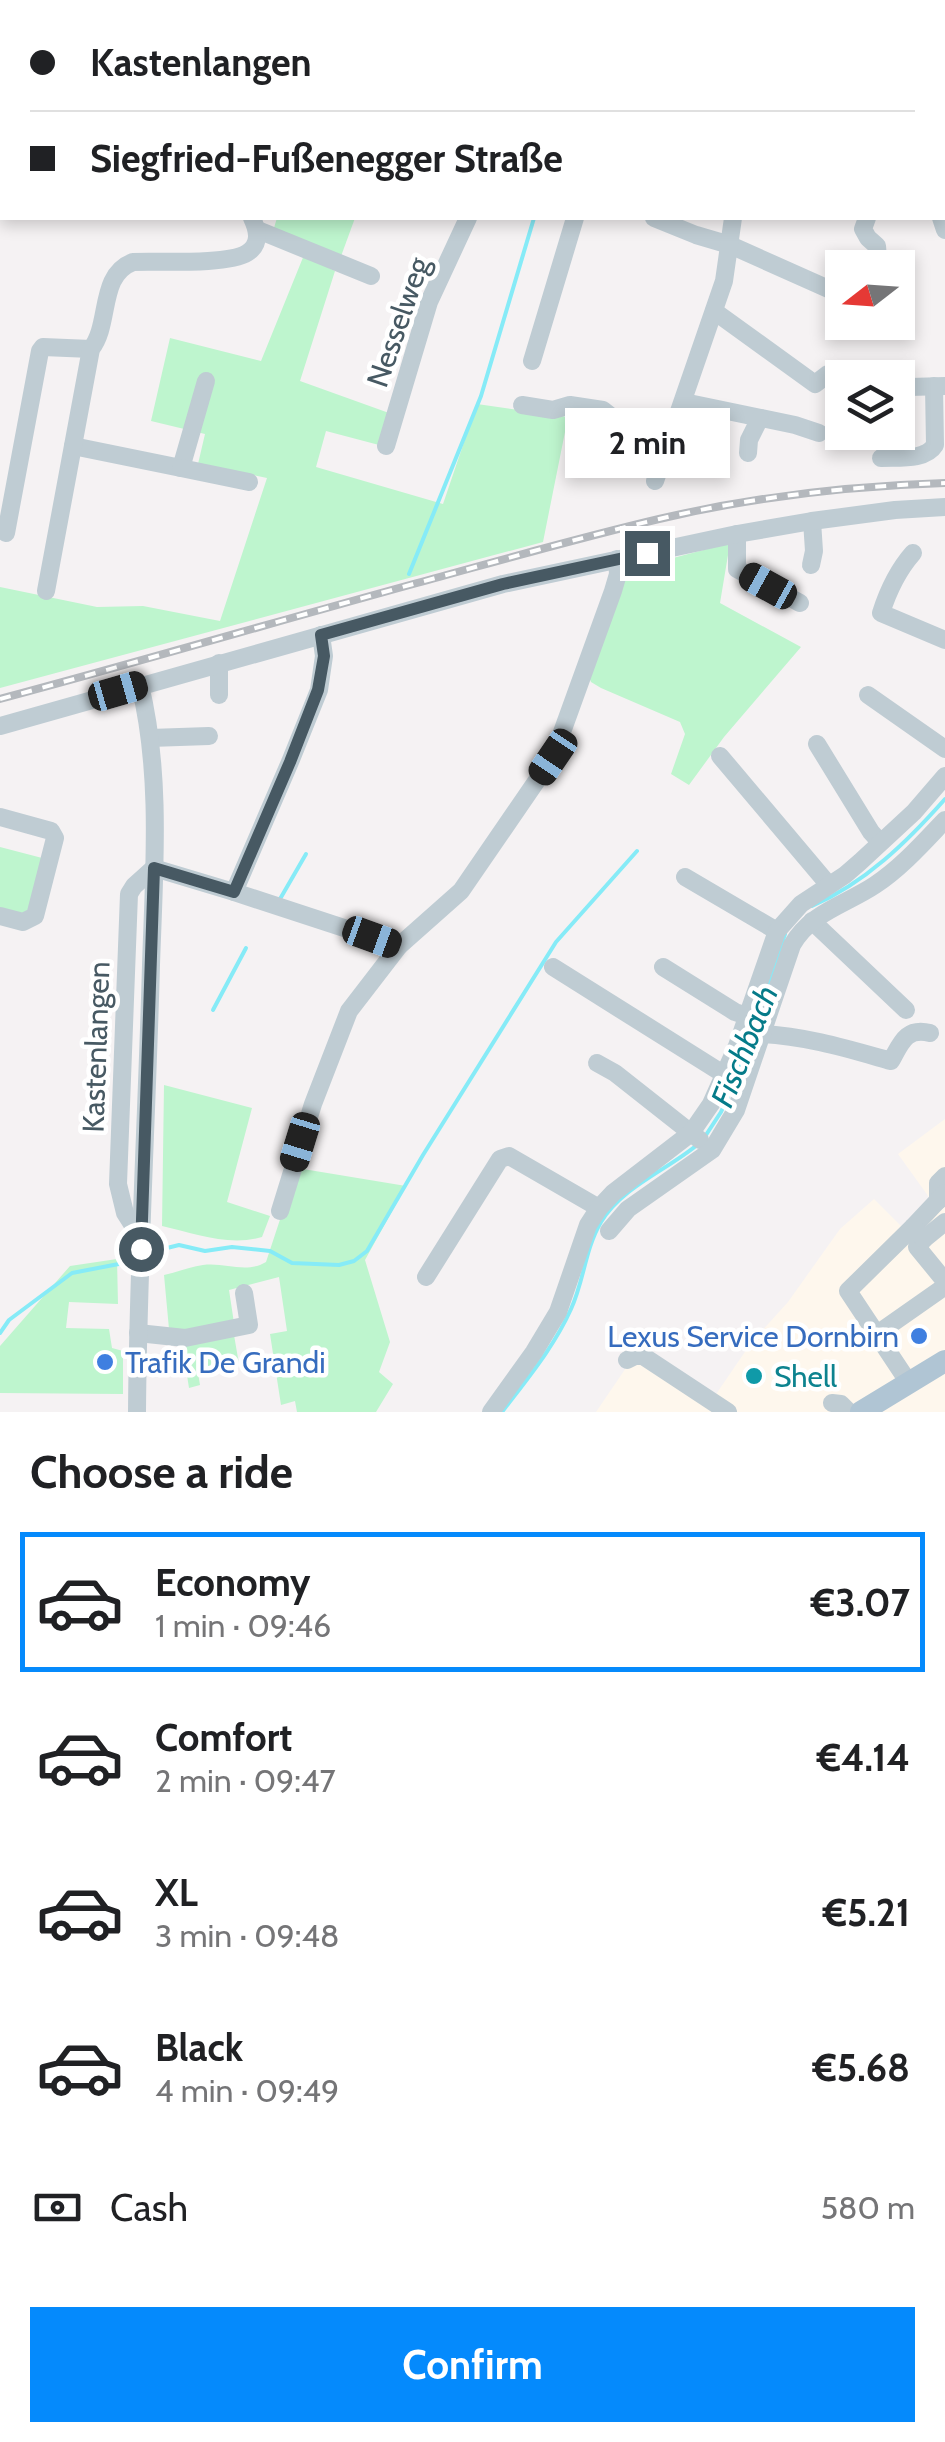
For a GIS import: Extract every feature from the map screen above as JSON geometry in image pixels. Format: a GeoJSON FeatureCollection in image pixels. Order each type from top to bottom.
{"type":"FeatureCollection","features":[{"type":"Feature","properties":{"kind":"main road"},"geometry":{"type":"LineString","coordinates":[[860,1412],[945,1362]]}},
{"type":"Feature","properties":{"kind":"street","name":"Nesselweg"},"geometry":{"type":"LineString","coordinates":[[386,446],[429,302],[467,220]]}},
{"type":"Feature","properties":{"kind":"street"},"geometry":{"type":"LineString","coordinates":[[532,361],[573,220]]}},
{"type":"Feature","properties":{"kind":"street"},"geometry":{"type":"LineString","coordinates":[[659,220],[730,245],[825,287]]}},
{"type":"Feature","properties":{"kind":"street"},"geometry":{"type":"LineString","coordinates":[[655,481],[724,280],[733,220]]}},
{"type":"Feature","properties":{"kind":"street"},"geometry":{"type":"LineString","coordinates":[[867,220],[863,229],[877,250]]}},
{"type":"Feature","properties":{"kind":"street"},"geometry":{"type":"LineString","coordinates":[[255,224],[371,276]]}},
{"type":"Feature","properties":{"kind":"street"},"geometry":{"type":"LineString","coordinates":[[46,591],[91,349],[98,339],[120,268],[126,264],[236,258],[252,249],[257,240],[255,224]]}},
{"type":"Feature","properties":{"kind":"street"},"geometry":{"type":"LineString","coordinates":[[714,311],[815,384],[825,376]]}},
{"type":"Feature","properties":{"kind":"street"},"geometry":{"type":"LineString","coordinates":[[6,533],[40,351],[48,346],[91,349]]}},
{"type":"Feature","properties":{"kind":"street"},"geometry":{"type":"LineString","coordinates":[[181,468],[206,382]]}},
{"type":"Feature","properties":{"kind":"street"},"geometry":{"type":"LineString","coordinates":[[880,458],[932,451],[939,386]]}},
{"type":"Feature","properties":{"kind":"street"},"geometry":{"type":"LineString","coordinates":[[684,402],[819,432]]}},
{"type":"Feature","properties":{"kind":"street"},"geometry":{"type":"LineString","coordinates":[[522,405],[553,410],[570,405],[603,410],[617,421],[659,429],[673,426]]}},
{"type":"Feature","properties":{"kind":"street"},"geometry":{"type":"LineString","coordinates":[[748,453],[749,440],[760,418]]}},
{"type":"Feature","properties":{"kind":"street"},"geometry":{"type":"LineString","coordinates":[[73,446],[249,482]]}},
{"type":"Feature","properties":{"kind":"street"},"geometry":{"type":"LineString","coordinates":[[0,726],[503,584],[737,534],[894,510],[945,507]]}},
{"type":"Feature","properties":{"kind":"street"},"geometry":{"type":"LineString","coordinates":[[811,565],[812,521]]}},
{"type":"Feature","properties":{"kind":"street"},"geometry":{"type":"LineString","coordinates":[[737,534],[737,569],[800,603]]}},
{"type":"Feature","properties":{"kind":"street"},"geometry":{"type":"LineString","coordinates":[[913,552],[901,568],[881,614],[945,640]]}},
{"type":"Feature","properties":{"kind":"street"},"geometry":{"type":"LineString","coordinates":[[280,1211],[313,1104],[350,1011],[398,946],[461,891],[553,757],[613,591],[617,560]]}},
{"type":"Feature","properties":{"kind":"street"},"geometry":{"type":"LineString","coordinates":[[234,892],[318,690],[324,656],[321,635]]}},
{"type":"Feature","properties":{"kind":"street"},"geometry":{"type":"LineString","coordinates":[[219,663],[219,695]]}},
{"type":"Feature","properties":{"kind":"street","name":"Kastenlangen"},"geometry":{"type":"LineString","coordinates":[[137,1412],[154,868],[154,790],[147,713],[140,685]]}},
{"type":"Feature","properties":{"kind":"street"},"geometry":{"type":"LineString","coordinates":[[868,694],[945,749]]}},
{"type":"Feature","properties":{"kind":"street"},"geometry":{"type":"LineString","coordinates":[[150,738],[208,736]]}},
{"type":"Feature","properties":{"kind":"street"},"geometry":{"type":"LineString","coordinates":[[817,744],[880,842]]}},
{"type":"Feature","properties":{"kind":"street"},"geometry":{"type":"LineString","coordinates":[[720,756],[828,884]]}},
{"type":"Feature","properties":{"kind":"street"},"geometry":{"type":"LineString","coordinates":[[868,874],[880,842],[914,812],[945,776]]}},
{"type":"Feature","properties":{"kind":"street"},"geometry":{"type":"LineString","coordinates":[[0,816],[51,830],[55,838],[35,916],[23,922],[0,916]]}},
{"type":"Feature","properties":{"kind":"street"},"geometry":{"type":"LineString","coordinates":[[609,1231],[736,1110],[800,931],[868,874],[917,849],[945,820]]}},
{"type":"Feature","properties":{"kind":"street"},"geometry":{"type":"LineString","coordinates":[[154,868],[398,946]]}},
{"type":"Feature","properties":{"kind":"street","name":"Kastenlangen"},"geometry":{"type":"LineString","coordinates":[[142,1230],[125,1213],[118,1184],[130,894],[154,868]]}},
{"type":"Feature","properties":{"kind":"street"},"geometry":{"type":"LineString","coordinates":[[490,1412],[558,1312],[588,1225],[599,1208],[613,1193],[701,1141],[711,1104],[777,931],[801,904],[828,884],[846,875],[868,874]]}},
{"type":"Feature","properties":{"kind":"street"},"geometry":{"type":"LineString","coordinates":[[684,877],[777,931]]}},
{"type":"Feature","properties":{"kind":"street"},"geometry":{"type":"LineString","coordinates":[[812,921],[906,1010]]}},
{"type":"Feature","properties":{"kind":"street"},"geometry":{"type":"LineString","coordinates":[[552,967],[725,1075]]}},
{"type":"Feature","properties":{"kind":"street"},"geometry":{"type":"LineString","coordinates":[[663,967],[746,1016]]}},
{"type":"Feature","properties":{"kind":"street"},"geometry":{"type":"LineString","coordinates":[[761,1034],[801,1038],[891,1062],[912,1032],[930,1033]]}},
{"type":"Feature","properties":{"kind":"street"},"geometry":{"type":"LineString","coordinates":[[597,1063],[701,1141]]}},
{"type":"Feature","properties":{"kind":"street"},"geometry":{"type":"LineString","coordinates":[[426,1278],[504,1156],[599,1208]]}},
{"type":"Feature","properties":{"kind":"street"},"geometry":{"type":"LineString","coordinates":[[877,1334],[944,1287],[944,1280],[916,1247],[919,1233],[941,1197],[938,1182],[945,1176]]}},
{"type":"Feature","properties":{"kind":"street"},"geometry":{"type":"LineString","coordinates":[[909,1383],[848,1291],[919,1233],[945,1222]]}},
{"type":"Feature","properties":{"kind":"street"},"geometry":{"type":"LineString","coordinates":[[138,1332],[186,1338],[249,1326],[244,1293]]}},
{"type":"Feature","properties":{"kind":"street"},"geometry":{"type":"LineString","coordinates":[[627,1360],[643,1356],[728,1412]]}},
{"type":"Feature","properties":{"kind":"street"},"geometry":{"type":"LineString","coordinates":[[832,1403],[841,1404],[849,1412]]}},
{"type":"Feature","properties":{"kind":"shaded area"},"geometry":{"type":"Polygon","coordinates":[[[945,1119],[945,1412],[596,1412],[630,1362],[644,1360],[710,1403],[751,1343],[788,1302],[840,1229],[874,1199],[903,1228],[931,1200],[898,1154],[945,1119]]]}},
{"type":"Feature","properties":{"kind":"green space"},"geometry":{"type":"Polygon","coordinates":[[[276,220],[354,220],[340,259],[273,231],[276,220]]]}},
{"type":"Feature","properties":{"kind":"green space"},"geometry":{"type":"Polygon","coordinates":[[[304,255],[335,271],[300,381],[389,413],[379,445],[326,431],[316,467],[443,504],[477,404],[568,417],[543,542],[0,688],[0,587],[97,607],[143,606],[220,621],[267,478],[198,464],[205,434],[151,421],[170,338],[261,361],[304,255]]]}},
{"type":"Feature","properties":{"kind":"green space"},"geometry":{"type":"Polygon","coordinates":[[[730,543],[720,603],[801,647],[724,737],[689,785],[671,774],[685,734],[680,722],[601,688],[591,682],[588,674],[626,575],[635,568],[730,543]]]}},
{"type":"Feature","properties":{"kind":"green space"},"geometry":{"type":"Polygon","coordinates":[[[0,847],[46,859],[28,917],[0,912],[0,847]]]}},
{"type":"Feature","properties":{"kind":"green space"},"geometry":{"type":"Polygon","coordinates":[[[164,1085],[252,1108],[227,1202],[270,1216],[262,1237],[224,1240],[162,1226],[164,1085]]]}},
{"type":"Feature","properties":{"kind":"green space"},"geometry":{"type":"Polygon","coordinates":[[[297,1168],[406,1186],[365,1260],[390,1342],[379,1372],[393,1384],[376,1412],[297,1412],[295,1401],[281,1405],[270,1334],[287,1331],[279,1277],[229,1290],[234,1323],[199,1332],[169,1329],[164,1275],[203,1265],[251,1267],[266,1262],[297,1168]]]}},
{"type":"Feature","properties":{"kind":"green space"},"geometry":{"type":"Polygon","coordinates":[[[117,1259],[118,1304],[69,1302],[66,1328],[109,1329],[112,1348],[123,1351],[123,1394],[0,1393],[0,1346],[70,1266],[117,1259]]]}},
{"type":"Feature","properties":{"kind":"green space"},"geometry":{"type":"Polygon","coordinates":[[[234,1335],[239,1364],[198,1373],[200,1385],[189,1388],[182,1344],[234,1335]]]}},
{"type":"Feature","properties":{"kind":"waterway"},"geometry":{"type":"LineString","coordinates":[[409,574],[481,396],[533,220]]}},
{"type":"Feature","properties":{"kind":"waterway","name":"Fischbach"},"geometry":{"type":"LineString","coordinates":[[812,906],[850,886],[884,860],[945,799]]}},
{"type":"Feature","properties":{"kind":"waterway"},"geometry":{"type":"LineString","coordinates":[[156,1256],[163,1249],[179,1245],[205,1251],[232,1247],[270,1251],[292,1263],[339,1265],[354,1261],[367,1251],[556,942],[637,851]]}},
{"type":"Feature","properties":{"kind":"waterway"},"geometry":{"type":"LineString","coordinates":[[280,899],[306,854]]}},
{"type":"Feature","properties":{"kind":"waterway","name":"Fischbach"},"geometry":{"type":"LineString","coordinates":[[704,1138],[738,1074],[785,934]]}},
{"type":"Feature","properties":{"kind":"waterway"},"geometry":{"type":"LineString","coordinates":[[213,1010],[246,948]]}},
{"type":"Feature","properties":{"kind":"waterway","name":"Fischbach"},"geometry":{"type":"LineString","coordinates":[[502,1412],[564,1323],[601,1222],[633,1189],[697,1145]]}},
{"type":"Feature","properties":{"kind":"waterway"},"geometry":{"type":"LineString","coordinates":[[157,1235],[158,1250]]}},
{"type":"Feature","properties":{"kind":"waterway"},"geometry":{"type":"LineString","coordinates":[[0,1333],[9,1320],[72,1273],[124,1263]]}},
{"type":"Feature","properties":{"kind":"railway"},"geometry":{"type":"LineString","coordinates":[[0,699],[659,519],[801,494],[945,483]]}},
{"type":"Feature","properties":{"kind":"place","name":"Lexus Service Dornbirn"},"geometry":{"type":"Point","coordinates":[919,1336]}},
{"type":"Feature","properties":{"kind":"place","name":"Trafik De Grandi"},"geometry":{"type":"Point","coordinates":[105,1362]}},
{"type":"Feature","properties":{"kind":"place","name":"Shell"},"geometry":{"type":"Point","coordinates":[754,1376]}},
{"type":"Feature","properties":{"kind":"route"},"geometry":{"type":"LineString","coordinates":[[141,1249],[154,868],[234,892],[318,690],[324,656],[321,635],[503,584],[647,553]]}}]}
